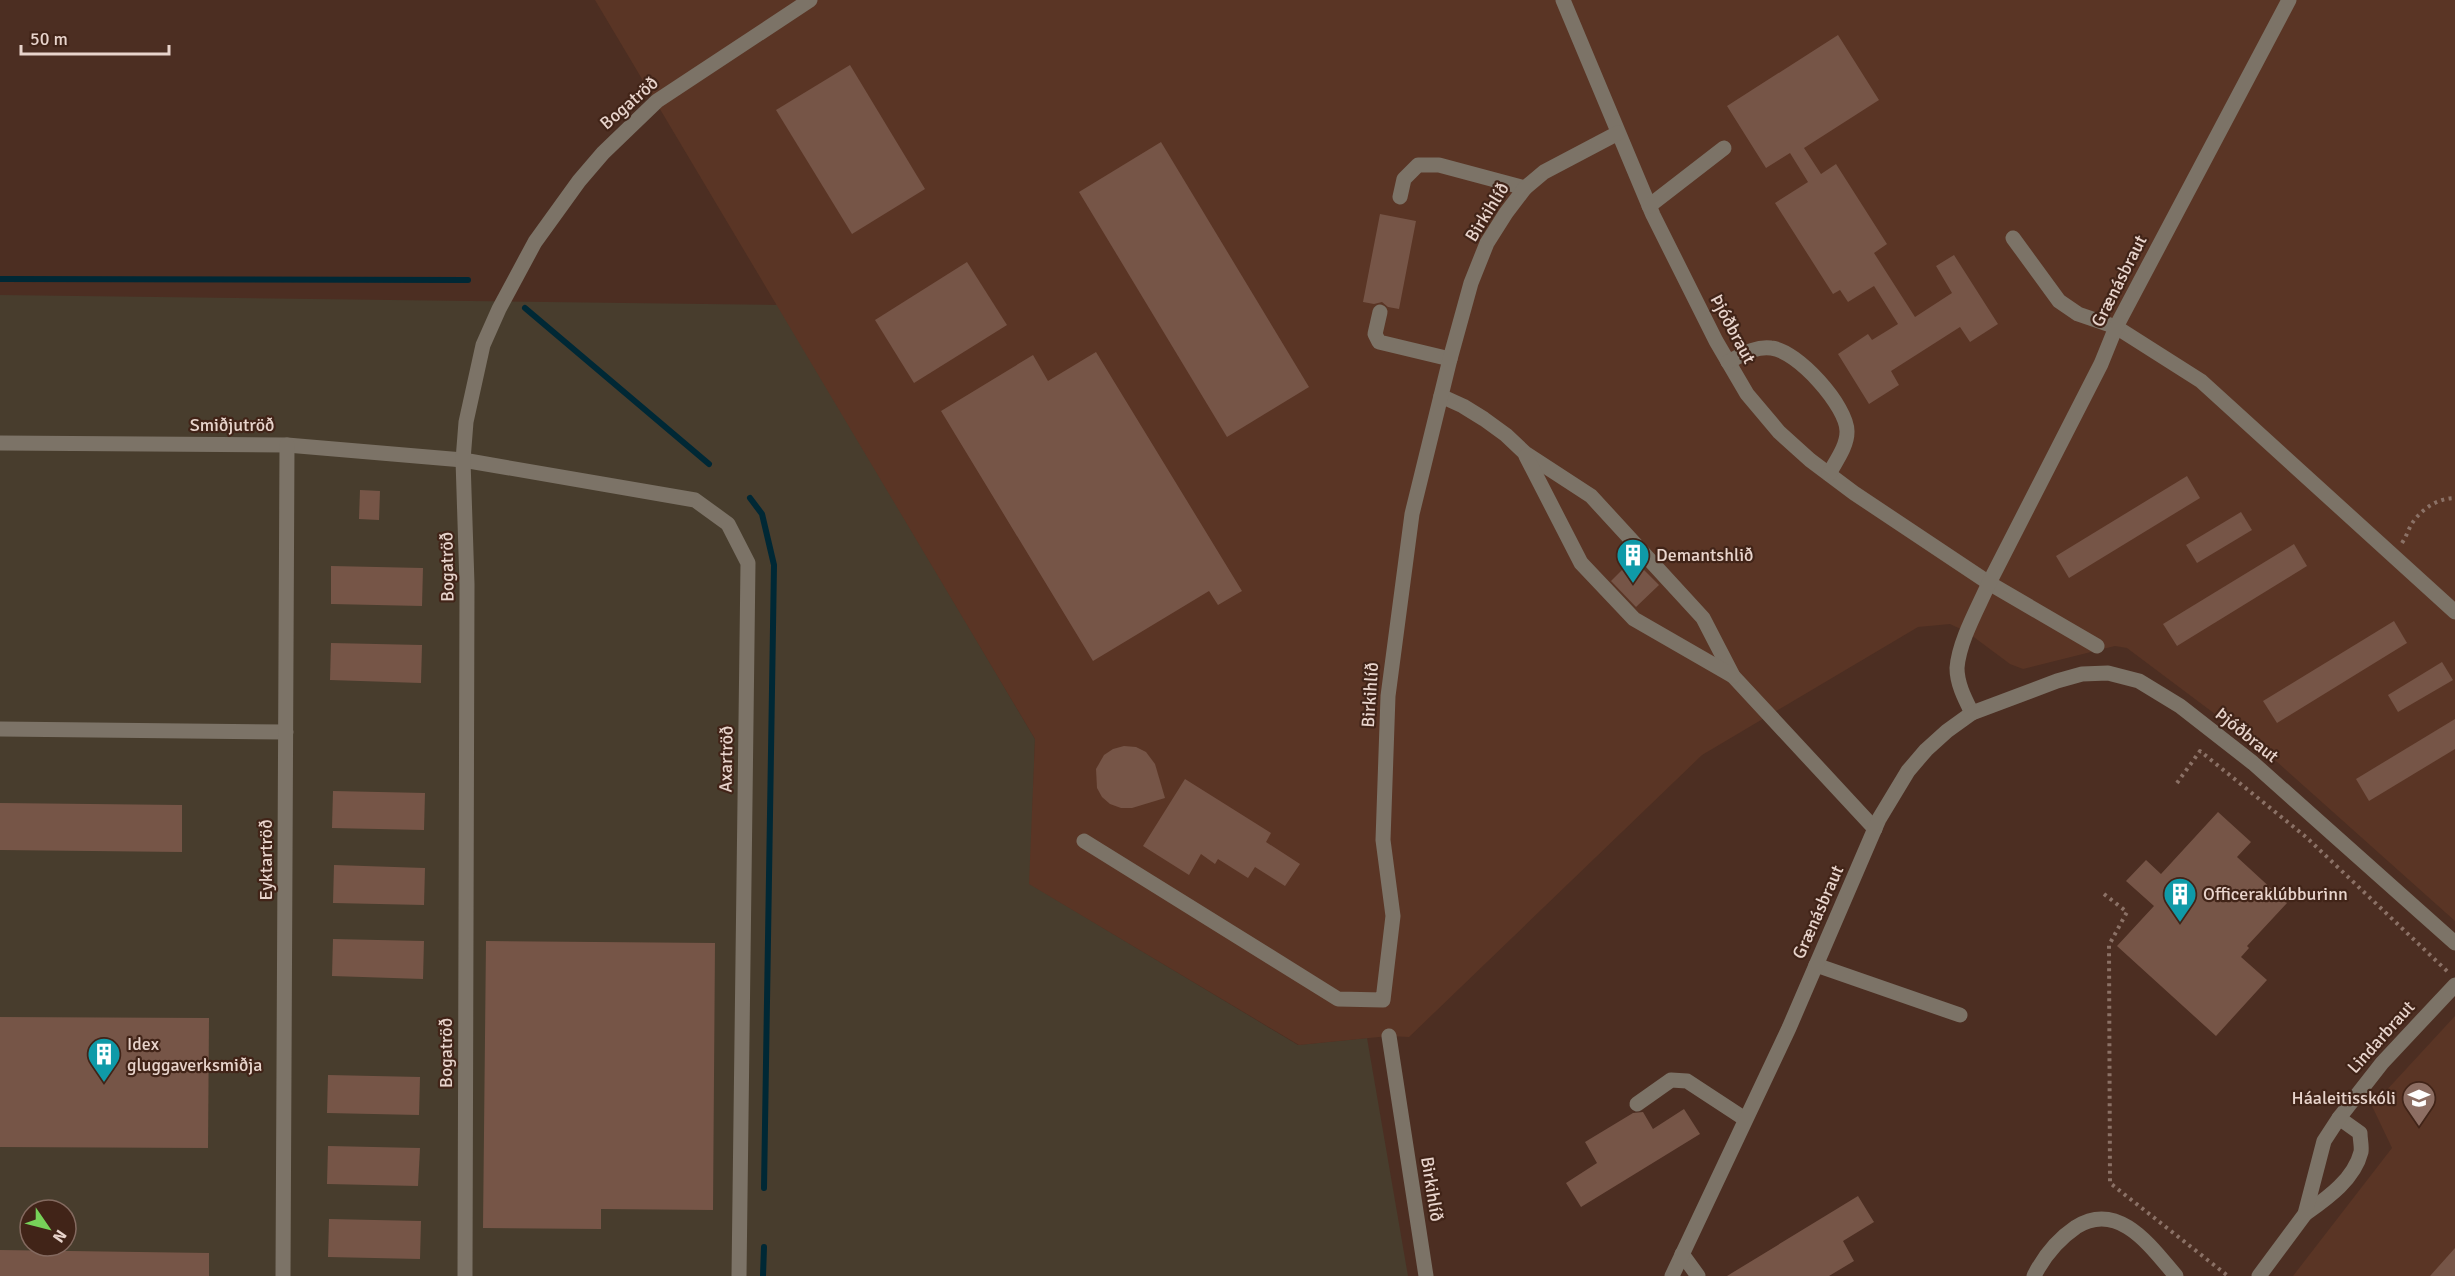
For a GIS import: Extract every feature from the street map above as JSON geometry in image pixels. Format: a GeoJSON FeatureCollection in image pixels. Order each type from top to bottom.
{"type":"FeatureCollection","features":[{"type":"Feature","properties":{"kind":"street","name":"Bogatröð"},"geometry":{"type":"LineString","coordinates":[[465,1276],[467,584],[463,460],[466,422],[483,345],[517,274],[556,211],[603,153],[657,101],[810,0]]}},
{"type":"Feature","properties":{"kind":"street","name":"Þjóðbraut"},"geometry":{"type":"LineString","coordinates":[[1563,0],[1649,206],[1728,362],[1747,394],[1779,432],[1829,474],[1989,583]]}},
{"type":"Feature","properties":{"kind":"street","name":"Grænásbraut"},"geometry":{"type":"LineString","coordinates":[[1672,1276],[1789,1028],[1875,829],[1908,771],[1926,750],[1972,713],[1962,693],[1957,668],[1967,632],[1989,583],[2101,364],[2116,327],[2289,0]]}},
{"type":"Feature","properties":{"kind":"street","name":"Birkihlíð"},"geometry":{"type":"LineString","coordinates":[[1084,841],[1338,999],[1383,1000],[1393,916],[1383,840],[1388,696],[1413,514],[1450,359],[1471,283],[1487,243],[1525,189],[1544,172],[1618,133]]}},
{"type":"Feature","properties":{"kind":"street"},"geometry":{"type":"LineString","coordinates":[[1649,206],[1724,148]]}},
{"type":"Feature","properties":{"kind":"street"},"geometry":{"type":"LineString","coordinates":[[1400,197],[1404,179],[1418,165],[1439,165],[1525,189]]}},
{"type":"Feature","properties":{"kind":"street"},"geometry":{"type":"LineString","coordinates":[[2013,238],[2059,301],[2078,314],[2116,327],[2201,381],[2455,612]]}},
{"type":"Feature","properties":{"kind":"street"},"geometry":{"type":"LineString","coordinates":[[1380,312],[1375,334],[1379,342],[1450,359]]}},
{"type":"Feature","properties":{"kind":"street"},"geometry":{"type":"LineString","coordinates":[[1728,362],[1754,350],[1774,348],[1788,353],[1812,373],[1842,414],[1847,425],[1844,446],[1829,474]]}},
{"type":"Feature","properties":{"kind":"street"},"geometry":{"type":"LineString","coordinates":[[1441,396],[1484,419],[1525,453],[1592,496],[1703,618],[1733,676],[1875,829]]}},
{"type":"Feature","properties":{"kind":"street","name":"Smiðjutröð"},"geometry":{"type":"LineString","coordinates":[[0,443],[287,445],[463,460]]}},
{"type":"Feature","properties":{"kind":"street","name":"Eyktartröð"},"geometry":{"type":"LineString","coordinates":[[283,1276],[287,445]]}},
{"type":"Feature","properties":{"kind":"street"},"geometry":{"type":"LineString","coordinates":[[1525,453],[1581,563],[1634,619],[1733,676]]}},
{"type":"Feature","properties":{"kind":"street","name":"Axartröð"},"geometry":{"type":"LineString","coordinates":[[463,460],[695,500],[728,524],[748,563],[739,1276]]}},
{"type":"Feature","properties":{"kind":"street"},"geometry":{"type":"LineString","coordinates":[[1989,583],[2097,646]]}},
{"type":"Feature","properties":{"kind":"street","name":"Þjóðbraut"},"geometry":{"type":"LineString","coordinates":[[1972,713],[2082,674],[2108,673],[2139,681],[2180,706],[2253,763],[2455,943]]}},
{"type":"Feature","properties":{"kind":"street"},"geometry":{"type":"LineString","coordinates":[[0,729],[286,732]]}},
{"type":"Feature","properties":{"kind":"street"},"geometry":{"type":"LineString","coordinates":[[1816,965],[1960,1015]]}},
{"type":"Feature","properties":{"kind":"street","name":"Lindarbraut"},"geometry":{"type":"LineString","coordinates":[[2259,1276],[2305,1214],[2324,1141],[2339,1118],[2382,1063],[2455,985]]}},
{"type":"Feature","properties":{"kind":"street","name":"Birkihlíð"},"geometry":{"type":"LineString","coordinates":[[1389,1036],[1426,1276]]}},
{"type":"Feature","properties":{"kind":"street"},"geometry":{"type":"LineString","coordinates":[[1637,1104],[1671,1080],[1687,1081],[1745,1119]]}},
{"type":"Feature","properties":{"kind":"street"},"geometry":{"type":"LineString","coordinates":[[2305,1214],[2331,1196],[2353,1170],[2361,1151],[2360,1133],[2339,1118]]}},
{"type":"Feature","properties":{"kind":"street"},"geometry":{"type":"LineString","coordinates":[[2034,1276],[2049,1251],[2059,1240],[2076,1227],[2094,1218],[2120,1223],[2138,1234],[2176,1276]]}},
{"type":"Feature","properties":{"kind":"street"},"geometry":{"type":"LineString","coordinates":[[1682,1254],[1698,1276]]}},
{"type":"Feature","properties":{"kind":"path"},"geometry":{"type":"LineString","coordinates":[[2390,554],[2405,540],[2412,523],[2426,507],[2447,498],[2455,498]]}},
{"type":"Feature","properties":{"kind":"path"},"geometry":{"type":"LineString","coordinates":[[2177,783],[2200,751],[2306,837],[2455,978]]}},
{"type":"Feature","properties":{"kind":"path"},"geometry":{"type":"LineString","coordinates":[[2104,894],[2127,912],[2109,945],[2110,1183],[2228,1276]]}},
{"type":"Feature","properties":{"kind":"shaded area"},"geometry":{"type":"Polygon","coordinates":[[[595,0],[2455,0],[2455,921],[2267,753],[2127,648],[2115,646],[2023,669],[2010,664],[1967,632],[1950,624],[1918,627],[1702,755],[1409,1037],[1389,1036],[1299,1045],[1029,884],[1035,739],[595,0]]]}},
{"type":"Feature","properties":{"kind":"shaded area"},"geometry":{"type":"Polygon","coordinates":[[[0,295],[778,305],[1035,739],[1030,884],[1298,1045],[1367,1038],[1408,1276],[0,1276],[0,295]]]}},
{"type":"Feature","properties":{"kind":"shaded area","name":"Háaleitisskóli"},"geometry":{"type":"Polygon","coordinates":[[[2455,1016],[2455,1276],[2293,1276],[2392,1148],[2372,1106],[2455,1016]]]}},
{"type":"Feature","properties":{"kind":"building"},"geometry":{"type":"Polygon","coordinates":[[[1838,35],[1879,100],[1804,148],[1821,174],[1836,164],[1887,244],[1874,253],[1915,317],[1952,293],[1936,266],[1954,255],[1998,324],[1970,342],[1960,327],[1891,371],[1899,385],[1869,404],[1838,354],[1868,334],[1872,340],[1898,324],[1874,286],[1848,302],[1840,290],[1833,294],[1775,203],[1808,182],[1790,153],[1766,168],[1727,106],[1838,35]]]}},
{"type":"Feature","properties":{"kind":"building"},"geometry":{"type":"Polygon","coordinates":[[[850,65],[925,189],[852,234],[776,110],[850,65]]]}},
{"type":"Feature","properties":{"kind":"building"},"geometry":{"type":"Polygon","coordinates":[[[1161,142],[1309,387],[1227,437],[1079,192],[1161,142]]]}},
{"type":"Feature","properties":{"kind":"building"},"geometry":{"type":"Polygon","coordinates":[[[1380,214],[1416,221],[1399,309],[1388,307],[1382,302],[1374,304],[1363,302],[1380,214]]]}},
{"type":"Feature","properties":{"kind":"building"},"geometry":{"type":"Polygon","coordinates":[[[967,262],[1007,325],[914,383],[875,320],[967,262]]]}},
{"type":"Feature","properties":{"kind":"building"},"geometry":{"type":"Polygon","coordinates":[[[1096,352],[1242,591],[1218,605],[1209,591],[1093,661],[941,411],[1033,355],[1048,381],[1096,352]]]}},
{"type":"Feature","properties":{"kind":"building"},"geometry":{"type":"Polygon","coordinates":[[[2187,476],[2200,498],[2069,578],[2056,556],[2187,476]]]}},
{"type":"Feature","properties":{"kind":"building"},"geometry":{"type":"Polygon","coordinates":[[[360,490],[380,491],[379,520],[359,519],[360,490]]]}},
{"type":"Feature","properties":{"kind":"building"},"geometry":{"type":"Polygon","coordinates":[[[2241,512],[2252,530],[2197,563],[2186,545],[2241,512]]]}},
{"type":"Feature","properties":{"kind":"building"},"geometry":{"type":"Polygon","coordinates":[[[2294,544],[2307,566],[2177,646],[2163,624],[2294,544]]]}},
{"type":"Feature","properties":{"kind":"building","name":"Demantshlið"},"geometry":{"type":"Polygon","coordinates":[[[1633,559],[1659,585],[1636,607],[1611,581],[1633,559]]]}},
{"type":"Feature","properties":{"kind":"building"},"geometry":{"type":"Polygon","coordinates":[[[331,566],[423,568],[422,606],[331,604],[331,566]]]}},
{"type":"Feature","properties":{"kind":"building"},"geometry":{"type":"Polygon","coordinates":[[[2394,621],[2407,643],[2277,723],[2263,701],[2394,621]]]}},
{"type":"Feature","properties":{"kind":"building"},"geometry":{"type":"Polygon","coordinates":[[[331,643],[422,645],[421,683],[330,680],[331,643]]]}},
{"type":"Feature","properties":{"kind":"building"},"geometry":{"type":"Polygon","coordinates":[[[2442,662],[2453,680],[2398,712],[2388,695],[2442,662]]]}},
{"type":"Feature","properties":{"kind":"building"},"geometry":{"type":"Polygon","coordinates":[[[2455,719],[2455,749],[2369,801],[2356,779],[2455,719]]]}},
{"type":"Feature","properties":{"kind":"building"},"geometry":{"type":"Polygon","coordinates":[[[1124,746],[1136,747],[1146,752],[1155,764],[1165,798],[1132,808],[1121,808],[1110,804],[1102,797],[1097,788],[1096,769],[1104,755],[1124,746]]]}},
{"type":"Feature","properties":{"kind":"building"},"geometry":{"type":"Polygon","coordinates":[[[1185,779],[1271,833],[1266,842],[1300,864],[1285,886],[1255,867],[1248,878],[1218,859],[1215,864],[1201,854],[1189,875],[1143,846],[1185,779]]]}},
{"type":"Feature","properties":{"kind":"building"},"geometry":{"type":"Polygon","coordinates":[[[333,791],[425,793],[424,830],[332,828],[333,791]]]}},
{"type":"Feature","properties":{"kind":"building"},"geometry":{"type":"Polygon","coordinates":[[[0,803],[182,805],[182,852],[0,850],[0,803]]]}},
{"type":"Feature","properties":{"kind":"building","name":"Officeraklúbburinn"},"geometry":{"type":"Polygon","coordinates":[[[2218,812],[2251,842],[2237,857],[2287,903],[2247,946],[2249,948],[2241,957],[2267,980],[2216,1036],[2117,946],[2154,906],[2126,881],[2146,860],[2161,874],[2218,812]]]}},
{"type":"Feature","properties":{"kind":"building"},"geometry":{"type":"Polygon","coordinates":[[[334,865],[425,868],[424,905],[333,903],[334,865]]]}},
{"type":"Feature","properties":{"kind":"building"},"geometry":{"type":"Polygon","coordinates":[[[333,939],[424,941],[423,979],[332,976],[333,939]]]}},
{"type":"Feature","properties":{"kind":"building"},"geometry":{"type":"Polygon","coordinates":[[[486,941],[715,943],[713,1210],[601,1209],[601,1229],[483,1228],[486,941]]]}},
{"type":"Feature","properties":{"kind":"building","name":"Idex gluggaverksmiðja"},"geometry":{"type":"Polygon","coordinates":[[[0,1017],[209,1018],[208,1148],[0,1147],[0,1017]]]}},
{"type":"Feature","properties":{"kind":"building"},"geometry":{"type":"Polygon","coordinates":[[[328,1075],[420,1077],[419,1115],[327,1113],[328,1075]]]}},
{"type":"Feature","properties":{"kind":"building"},"geometry":{"type":"Polygon","coordinates":[[[1684,1109],[1700,1134],[1581,1207],[1566,1183],[1597,1163],[1585,1142],[1633,1113],[1643,1112],[1653,1129],[1684,1109]]]}},
{"type":"Feature","properties":{"kind":"building"},"geometry":{"type":"Polygon","coordinates":[[[328,1146],[420,1148],[418,1186],[327,1184],[328,1146]]]}},
{"type":"Feature","properties":{"kind":"building"},"geometry":{"type":"Polygon","coordinates":[[[1858,1196],[1874,1222],[1843,1241],[1854,1261],[1829,1276],[1727,1276],[1858,1196]]]}},
{"type":"Feature","properties":{"kind":"building"},"geometry":{"type":"Polygon","coordinates":[[[329,1219],[421,1221],[420,1259],[328,1257],[329,1219]]]}},
{"type":"Feature","properties":{"kind":"building"},"geometry":{"type":"Polygon","coordinates":[[[2455,1248],[2455,1276],[2430,1276],[2455,1248]]]}},
{"type":"Feature","properties":{"kind":"building"},"geometry":{"type":"Polygon","coordinates":[[[0,1250],[18,1250],[18,1258],[78,1258],[78,1251],[209,1253],[209,1276],[0,1276],[0,1250]]]}},
{"type":"Feature","properties":{"kind":"waterway"},"geometry":{"type":"LineString","coordinates":[[0,279],[468,280]]}},
{"type":"Feature","properties":{"kind":"waterway"},"geometry":{"type":"LineString","coordinates":[[525,308],[709,464]]}},
{"type":"Feature","properties":{"kind":"waterway"},"geometry":{"type":"LineString","coordinates":[[750,498],[762,514],[774,565],[764,1188]]}},
{"type":"Feature","properties":{"kind":"waterway"},"geometry":{"type":"LineString","coordinates":[[763,1276],[764,1247]]}},
{"type":"Feature","properties":{"kind":"place","name":"Demantshlið"},"geometry":{"type":"Point","coordinates":[1633,584]}},
{"type":"Feature","properties":{"kind":"place","name":"Officeraklúbburinn"},"geometry":{"type":"Point","coordinates":[2180,923]}},
{"type":"Feature","properties":{"kind":"place","name":"Idex gluggaverksmiðja"},"geometry":{"type":"Point","coordinates":[104,1083]}},
{"type":"Feature","properties":{"kind":"place","name":"Háaleitisskóli"},"geometry":{"type":"Point","coordinates":[2419,1127]}}]}
